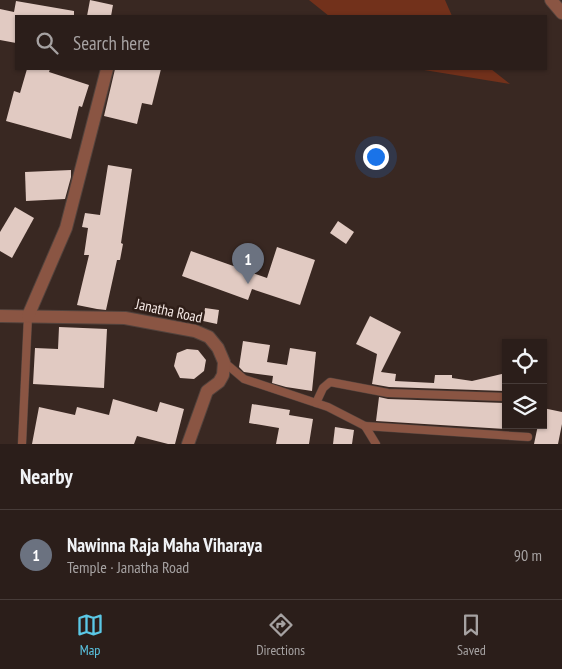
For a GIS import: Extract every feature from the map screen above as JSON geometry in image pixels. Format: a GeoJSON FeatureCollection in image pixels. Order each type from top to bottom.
{"type":"FeatureCollection","features":[{"type":"Feature","properties":{"kind":"street"},"geometry":{"type":"LineString","coordinates":[[551,0],[562,13]]}},
{"type":"Feature","properties":{"kind":"street"},"geometry":{"type":"LineString","coordinates":[[28,316],[66,228],[107,70]]}},
{"type":"Feature","properties":{"kind":"street","name":"Janatha Road"},"geometry":{"type":"LineString","coordinates":[[0,316],[125,318],[195,331],[209,337],[218,348],[224,362]]}},
{"type":"Feature","properties":{"kind":"street"},"geometry":{"type":"LineString","coordinates":[[188,444],[207,390],[219,382],[223,375],[224,362]]}},
{"type":"Feature","properties":{"kind":"lane"},"geometry":{"type":"LineString","coordinates":[[22,444],[28,316]]}},
{"type":"Feature","properties":{"kind":"lane"},"geometry":{"type":"LineString","coordinates":[[224,362],[244,379],[328,407],[365,426],[528,437]]}},
{"type":"Feature","properties":{"kind":"lane"},"geometry":{"type":"LineString","coordinates":[[316,403],[323,388],[330,382],[388,393],[502,397]]}},
{"type":"Feature","properties":{"kind":"lane"},"geometry":{"type":"LineString","coordinates":[[365,426],[376,444]]}},
{"type":"Feature","properties":{"kind":"shaded area"},"geometry":{"type":"Polygon","coordinates":[[[309,0],[445,0],[452,15],[328,15],[309,0]]]}},
{"type":"Feature","properties":{"kind":"shaded area"},"geometry":{"type":"Polygon","coordinates":[[[424,70],[492,70],[510,84],[424,70]]]}},
{"type":"Feature","properties":{"kind":"building"},"geometry":{"type":"Polygon","coordinates":[[[90,0],[113,5],[111,15],[87,15],[90,0]]]}},
{"type":"Feature","properties":{"kind":"building"},"geometry":{"type":"Polygon","coordinates":[[[16,1],[74,11],[74,15],[15,15],[15,43],[0,40],[0,9],[14,12],[16,1]]]}},
{"type":"Feature","properties":{"kind":"building"},"geometry":{"type":"Polygon","coordinates":[[[27,70],[50,70],[49,72],[89,85],[82,107],[79,106],[71,139],[6,121],[14,91],[20,93],[27,70]]]}},
{"type":"Feature","properties":{"kind":"building"},"geometry":{"type":"Polygon","coordinates":[[[115,70],[161,70],[152,105],[142,103],[137,124],[104,116],[115,70]]]}},
{"type":"Feature","properties":{"kind":"building"},"geometry":{"type":"Polygon","coordinates":[[[108,165],[132,169],[121,243],[123,244],[120,260],[117,260],[106,310],[77,305],[89,255],[84,255],[88,228],[82,227],[85,213],[100,215],[108,165]]]}},
{"type":"Feature","properties":{"kind":"building"},"geometry":{"type":"Polygon","coordinates":[[[71,170],[65,199],[26,201],[25,172],[71,170]]]}},
{"type":"Feature","properties":{"kind":"building"},"geometry":{"type":"Polygon","coordinates":[[[15,207],[34,218],[12,258],[0,251],[0,232],[15,207]]]}},
{"type":"Feature","properties":{"kind":"building"},"geometry":{"type":"Polygon","coordinates":[[[338,221],[354,232],[346,244],[330,233],[338,221]]]}},
{"type":"Feature","properties":{"kind":"building"},"geometry":{"type":"Polygon","coordinates":[[[277,247],[315,260],[300,305],[252,289],[248,300],[182,276],[191,251],[267,278],[277,247]]]}},
{"type":"Feature","properties":{"kind":"building"},"geometry":{"type":"Polygon","coordinates":[[[205,308],[219,310],[217,324],[203,321],[205,308]]]}},
{"type":"Feature","properties":{"kind":"building"},"geometry":{"type":"Polygon","coordinates":[[[370,316],[401,332],[381,372],[396,374],[395,381],[434,383],[435,375],[452,375],[452,378],[472,381],[502,374],[502,391],[389,387],[372,384],[377,354],[356,344],[370,316]]]}},
{"type":"Feature","properties":{"kind":"building"},"geometry":{"type":"Polygon","coordinates":[[[59,327],[107,329],[104,388],[33,384],[35,348],[58,349],[59,327]]]}},
{"type":"Feature","properties":{"kind":"building"},"geometry":{"type":"Polygon","coordinates":[[[243,341],[270,345],[267,362],[287,365],[290,348],[316,352],[312,391],[272,383],[273,376],[244,372],[239,367],[243,341]]]}},
{"type":"Feature","properties":{"kind":"building"},"geometry":{"type":"Polygon","coordinates":[[[187,349],[198,350],[206,360],[204,371],[194,379],[180,378],[174,366],[177,353],[187,349]]]}},
{"type":"Feature","properties":{"kind":"building"},"geometry":{"type":"Polygon","coordinates":[[[379,397],[388,399],[502,403],[502,429],[376,421],[379,397]]]}},
{"type":"Feature","properties":{"kind":"building"},"geometry":{"type":"Polygon","coordinates":[[[113,399],[157,412],[160,402],[184,409],[175,444],[137,436],[134,444],[32,444],[39,407],[75,415],[77,407],[109,415],[113,399]]]}},
{"type":"Feature","properties":{"kind":"building"},"geometry":{"type":"Polygon","coordinates":[[[252,404],[290,410],[289,415],[313,419],[309,444],[276,444],[279,428],[249,423],[252,404]]]}},
{"type":"Feature","properties":{"kind":"building"},"geometry":{"type":"Polygon","coordinates":[[[547,409],[562,412],[558,444],[534,444],[537,429],[547,429],[547,409]]]}},
{"type":"Feature","properties":{"kind":"building"},"geometry":{"type":"Polygon","coordinates":[[[335,427],[354,430],[352,444],[333,444],[335,427]]]}},
{"type":"Feature","properties":{"kind":"place","name":"Nawinna Raja Maha Viharaya"},"geometry":{"type":"Point","coordinates":[248,284]}}]}
